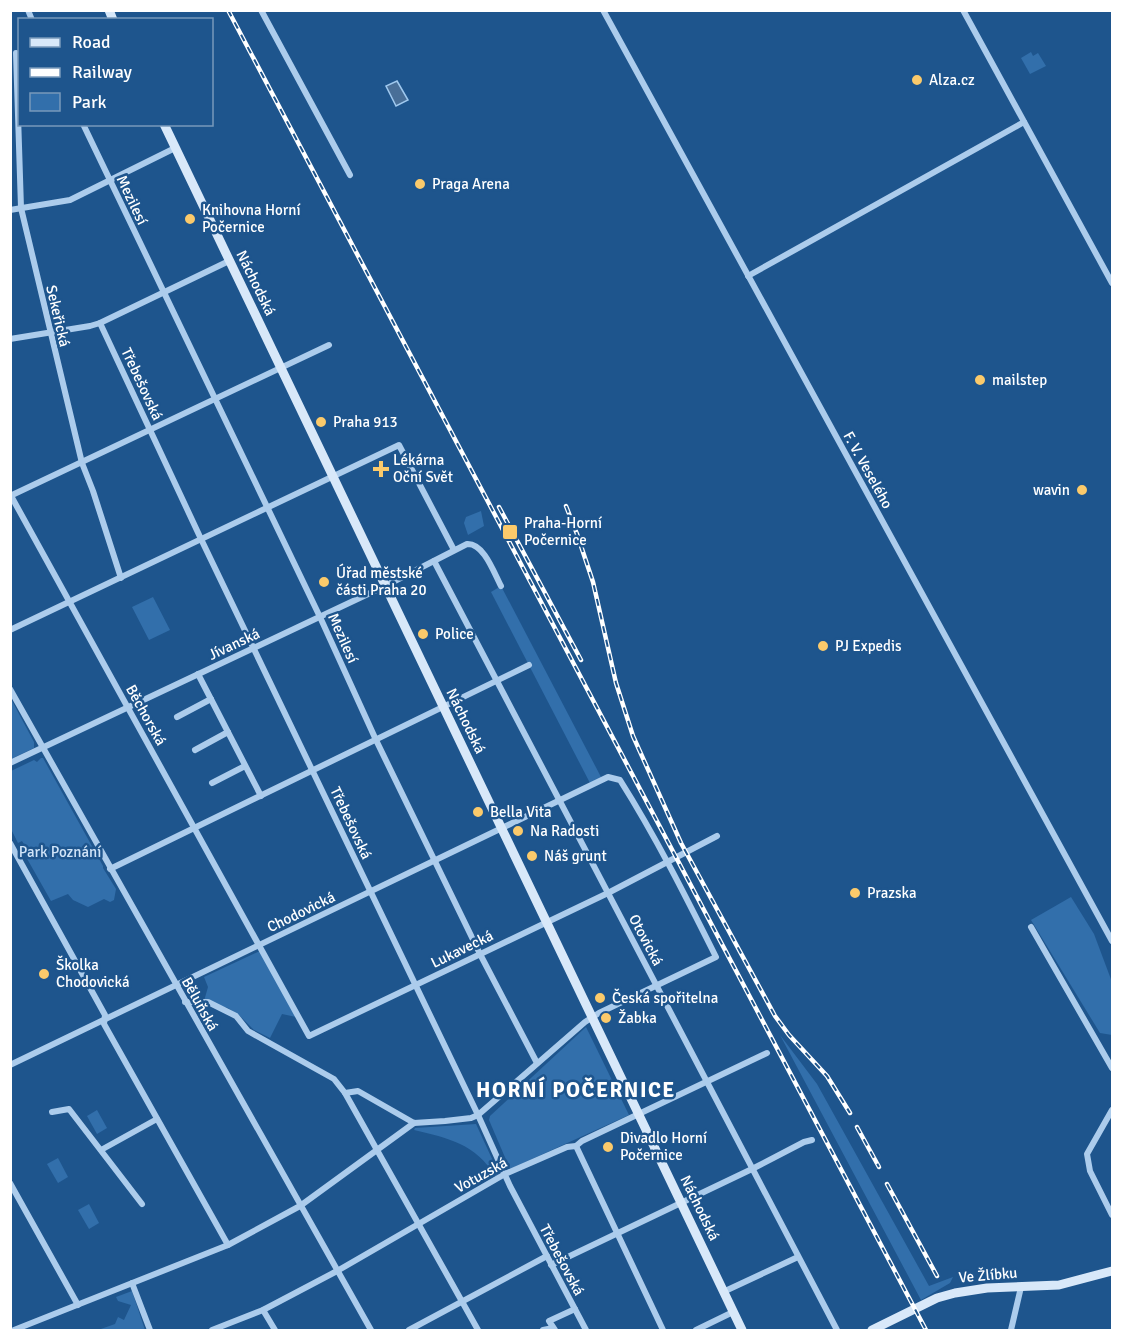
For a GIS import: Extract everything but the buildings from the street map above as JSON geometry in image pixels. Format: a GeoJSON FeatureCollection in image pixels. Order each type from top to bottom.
{"type":"FeatureCollection","features":[{"type":"Feature","properties":{"kind":"main road","name":"Náchodská"},"geometry":{"type":"LineString","coordinates":[[165,126],[742,1330]]}},
{"type":"Feature","properties":{"kind":"main road","name":"Ve Žlíbku"},"geometry":{"type":"LineString","coordinates":[[872,1330],[946,1295],[974,1289],[1059,1284],[1113,1271]]}},
{"type":"Feature","properties":{"kind":"street"},"geometry":{"type":"LineString","coordinates":[[261,10],[350,175]]}},
{"type":"Feature","properties":{"kind":"street","name":"F. V. Veselého"},"geometry":{"type":"LineString","coordinates":[[603,10],[1113,941]]}},
{"type":"Feature","properties":{"kind":"street"},"geometry":{"type":"LineString","coordinates":[[963,10],[1113,283]]}},
{"type":"Feature","properties":{"kind":"street","name":"Sekeřická"},"geometry":{"type":"LineString","coordinates":[[15,53],[21,208],[82,463],[121,578]]}},
{"type":"Feature","properties":{"kind":"street"},"geometry":{"type":"LineString","coordinates":[[748,276],[1024,122]]}},
{"type":"Feature","properties":{"kind":"street","name":"Mezilesí"},"geometry":{"type":"LineString","coordinates":[[84,126],[320,616],[376,740],[480,954],[537,1063]]}},
{"type":"Feature","properties":{"kind":"street"},"geometry":{"type":"LineString","coordinates":[[10,210],[70,200],[175,148]]}},
{"type":"Feature","properties":{"kind":"street"},"geometry":{"type":"LineString","coordinates":[[10,339],[100,323],[229,261]]}},
{"type":"Feature","properties":{"kind":"street","name":"Třebešovská"},"geometry":{"type":"LineString","coordinates":[[100,323],[505,1174],[586,1330]]}},
{"type":"Feature","properties":{"kind":"street"},"geometry":{"type":"LineString","coordinates":[[11,495],[329,345]]}},
{"type":"Feature","properties":{"kind":"street"},"geometry":{"type":"LineString","coordinates":[[10,630],[399,445],[454,550]]}},
{"type":"Feature","properties":{"kind":"street","name":"Běchorská"},"geometry":{"type":"LineString","coordinates":[[11,495],[259,945]]}},
{"type":"Feature","properties":{"kind":"street","name":"Jívanská"},"geometry":{"type":"LineString","coordinates":[[10,763],[385,586],[467,544],[472,543],[481,550],[501,586]]}},
{"type":"Feature","properties":{"kind":"street","name":"Otovická"},"geometry":{"type":"LineString","coordinates":[[434,561],[837,1330]]}},
{"type":"Feature","properties":{"kind":"street"},"geometry":{"type":"LineString","coordinates":[[110,869],[529,665]]}},
{"type":"Feature","properties":{"kind":"street"},"geometry":{"type":"LineString","coordinates":[[198,674],[261,796]]}},
{"type":"Feature","properties":{"kind":"street","name":"Běluňská"},"geometry":{"type":"LineString","coordinates":[[10,689],[371,1330]]}},
{"type":"Feature","properties":{"kind":"street"},"geometry":{"type":"LineString","coordinates":[[177,717],[211,699]]}},
{"type":"Feature","properties":{"kind":"street"},"geometry":{"type":"LineString","coordinates":[[195,750],[228,732]]}},
{"type":"Feature","properties":{"kind":"street"},"geometry":{"type":"LineString","coordinates":[[212,783],[245,765]]}},
{"type":"Feature","properties":{"kind":"street","name":"Chodovická"},"geometry":{"type":"LineString","coordinates":[[10,1065],[608,777],[620,780],[668,861]]}},
{"type":"Feature","properties":{"kind":"street","name":"Lukavecká"},"geometry":{"type":"LineString","coordinates":[[259,945],[309,1036],[608,893],[717,836]]}},
{"type":"Feature","properties":{"kind":"street"},"geometry":{"type":"LineString","coordinates":[[10,843],[105,1015],[104,1024],[228,1245]]}},
{"type":"Feature","properties":{"kind":"street"},"geometry":{"type":"LineString","coordinates":[[14,1330],[228,1245],[300,1206],[414,1123],[453,1120],[478,1115],[592,1017],[716,957],[668,861]]}},
{"type":"Feature","properties":{"kind":"street"},"geometry":{"type":"LineString","coordinates":[[1031,927],[1113,1068]]}},
{"type":"Feature","properties":{"kind":"street"},"geometry":{"type":"LineString","coordinates":[[185,1002],[208,1002],[236,1016],[248,1031],[334,1078],[345,1093],[478,1330]]}},
{"type":"Feature","properties":{"kind":"street","name":"Votuzská"},"geometry":{"type":"LineString","coordinates":[[212,1330],[263,1310],[337,1271],[505,1174],[567,1147],[576,1146],[582,1141],[767,1053]]}},
{"type":"Feature","properties":{"kind":"street"},"geometry":{"type":"LineString","coordinates":[[345,1093],[358,1091],[414,1123]]}},
{"type":"Feature","properties":{"kind":"street"},"geometry":{"type":"LineString","coordinates":[[52,1112],[69,1109],[142,1204]]}},
{"type":"Feature","properties":{"kind":"street"},"geometry":{"type":"LineString","coordinates":[[1113,1110],[1087,1154],[1090,1171],[1113,1215]]}},
{"type":"Feature","properties":{"kind":"street"},"geometry":{"type":"LineString","coordinates":[[101,1150],[157,1119]]}},
{"type":"Feature","properties":{"kind":"street"},"geometry":{"type":"LineString","coordinates":[[551,1264],[812,1140]]}},
{"type":"Feature","properties":{"kind":"street"},"geometry":{"type":"LineString","coordinates":[[576,1146],[663,1330]]}},
{"type":"Feature","properties":{"kind":"street"},"geometry":{"type":"LineString","coordinates":[[10,1183],[78,1305]]}},
{"type":"Feature","properties":{"kind":"street"},"geometry":{"type":"LineString","coordinates":[[409,1330],[547,1256]]}},
{"type":"Feature","properties":{"kind":"street"},"geometry":{"type":"LineString","coordinates":[[723,1292],[798,1257]]}},
{"type":"Feature","properties":{"kind":"street"},"geometry":{"type":"LineString","coordinates":[[132,1283],[150,1330]]}},
{"type":"Feature","properties":{"kind":"street"},"geometry":{"type":"LineString","coordinates":[[1011,1330],[1021,1287]]}},
{"type":"Feature","properties":{"kind":"street"},"geometry":{"type":"LineString","coordinates":[[543,1330],[554,1329],[549,1321],[575,1309]]}},
{"type":"Feature","properties":{"kind":"street"},"geometry":{"type":"LineString","coordinates":[[263,1310],[275,1330]]}},
{"type":"Feature","properties":{"kind":"street"},"geometry":{"type":"LineString","coordinates":[[696,1330],[733,1312]]}},
{"type":"Feature","properties":{"kind":"green space"},"geometry":{"type":"Polygon","coordinates":[[[1031,52],[1033,56],[1038,53],[1046,66],[1030,74],[1021,58],[1031,52]]]}},
{"type":"Feature","properties":{"kind":"green space"},"geometry":{"type":"Polygon","coordinates":[[[481,511],[484,526],[468,535],[464,523],[466,517],[481,511]]]}},
{"type":"Feature","properties":{"kind":"green space"},"geometry":{"type":"Polygon","coordinates":[[[501,586],[601,777],[590,783],[491,592],[501,586]]]}},
{"type":"Feature","properties":{"kind":"green space"},"geometry":{"type":"Polygon","coordinates":[[[153,597],[170,630],[149,640],[132,607],[153,597]]]}},
{"type":"Feature","properties":{"kind":"green space"},"geometry":{"type":"Polygon","coordinates":[[[11,699],[34,742],[34,748],[11,759],[11,699]]]}},
{"type":"Feature","properties":{"kind":"green space","name":"Park Poznání"},"geometry":{"type":"Polygon","coordinates":[[[41,758],[116,889],[114,900],[110,902],[104,899],[88,907],[73,900],[68,894],[51,901],[21,848],[25,846],[22,841],[18,843],[11,829],[11,771],[34,760],[37,762],[41,758]]]}},
{"type":"Feature","properties":{"kind":"green space"},"geometry":{"type":"Polygon","coordinates":[[[1071,897],[1094,934],[1112,982],[1112,1035],[1100,1033],[1031,920],[1071,897]]]}},
{"type":"Feature","properties":{"kind":"green space"},"geometry":{"type":"Polygon","coordinates":[[[260,951],[296,1017],[282,1014],[270,1038],[254,1030],[228,1008],[204,1001],[208,987],[204,977],[260,951]]]}},
{"type":"Feature","properties":{"kind":"green space"},"geometry":{"type":"Polygon","coordinates":[[[586,1027],[629,1115],[510,1169],[489,1120],[490,1116],[586,1027]]]}},
{"type":"Feature","properties":{"kind":"green space"},"geometry":{"type":"Polygon","coordinates":[[[780,1035],[817,1084],[929,1286],[953,1277],[950,1283],[921,1300],[780,1035]]]}},
{"type":"Feature","properties":{"kind":"green space"},"geometry":{"type":"Polygon","coordinates":[[[97,1110],[107,1128],[97,1134],[87,1116],[97,1110]]]}},
{"type":"Feature","properties":{"kind":"green space"},"geometry":{"type":"Polygon","coordinates":[[[476,1124],[499,1174],[495,1176],[479,1156],[470,1149],[450,1140],[414,1130],[415,1128],[476,1124]]]}},
{"type":"Feature","properties":{"kind":"green space"},"geometry":{"type":"Polygon","coordinates":[[[58,1158],[68,1177],[58,1183],[47,1164],[58,1158]]]}},
{"type":"Feature","properties":{"kind":"green space"},"geometry":{"type":"Polygon","coordinates":[[[89,1204],[99,1223],[89,1229],[78,1210],[89,1204]]]}},
{"type":"Feature","properties":{"kind":"green space"},"geometry":{"type":"Polygon","coordinates":[[[132,1291],[145,1330],[98,1330],[115,1324],[118,1317],[124,1320],[131,1305],[118,1301],[116,1297],[132,1291]]]}},
{"type":"Feature","properties":{"kind":"shaded area"},"geometry":{"type":"Polygon","coordinates":[[[397,81],[408,100],[396,106],[386,86],[397,81]]]}},
{"type":"Feature","properties":{"kind":"railway"},"geometry":{"type":"LineString","coordinates":[[228,10],[926,1330]]}},
{"type":"Feature","properties":{"kind":"railway"},"geometry":{"type":"LineString","coordinates":[[566,506],[593,582],[616,683],[633,736],[681,843],[775,1016],[789,1035],[827,1076],[850,1113]]}},
{"type":"Feature","properties":{"kind":"railway"},"geometry":{"type":"LineString","coordinates":[[499,507],[581,660]]}},
{"type":"Feature","properties":{"kind":"railway"},"geometry":{"type":"LineString","coordinates":[[857,1127],[879,1167]]}},
{"type":"Feature","properties":{"kind":"railway"},"geometry":{"type":"LineString","coordinates":[[887,1184],[937,1276]]}},
{"type":"Feature","properties":{"kind":"place","name":"Alza.cz"},"geometry":{"type":"Point","coordinates":[917,80]}},
{"type":"Feature","properties":{"kind":"place","name":"Praga Arena"},"geometry":{"type":"Point","coordinates":[420,184]}},
{"type":"Feature","properties":{"kind":"place","name":"Knihovna Horní Počernice"},"geometry":{"type":"Point","coordinates":[190,219]}},
{"type":"Feature","properties":{"kind":"place","name":"mailstep"},"geometry":{"type":"Point","coordinates":[980,380]}},
{"type":"Feature","properties":{"kind":"place","name":"Praha 913"},"geometry":{"type":"Point","coordinates":[321,422]}},
{"type":"Feature","properties":{"kind":"place","name":"Lékárna Oční Svět"},"geometry":{"type":"Point","coordinates":[381,469]}},
{"type":"Feature","properties":{"kind":"place","name":"wavin"},"geometry":{"type":"Point","coordinates":[1082,490]}},
{"type":"Feature","properties":{"kind":"place","name":"Praha-Horní Počernice"},"geometry":{"type":"Point","coordinates":[510,532]}},
{"type":"Feature","properties":{"kind":"place","name":"Úřad městské části Praha 20"},"geometry":{"type":"Point","coordinates":[324,582]}},
{"type":"Feature","properties":{"kind":"place","name":"Police"},"geometry":{"type":"Point","coordinates":[423,634]}},
{"type":"Feature","properties":{"kind":"place","name":"PJ Expedis"},"geometry":{"type":"Point","coordinates":[823,646]}},
{"type":"Feature","properties":{"kind":"place","name":"Bella Vita"},"geometry":{"type":"Point","coordinates":[478,812]}},
{"type":"Feature","properties":{"kind":"place","name":"Na Radosti"},"geometry":{"type":"Point","coordinates":[518,831]}},
{"type":"Feature","properties":{"kind":"place","name":"Náš grunt"},"geometry":{"type":"Point","coordinates":[532,856]}},
{"type":"Feature","properties":{"kind":"place","name":"Prazska"},"geometry":{"type":"Point","coordinates":[855,893]}},
{"type":"Feature","properties":{"kind":"place","name":"Školka Chodovická"},"geometry":{"type":"Point","coordinates":[44,974]}},
{"type":"Feature","properties":{"kind":"place","name":"Česká spořitelna"},"geometry":{"type":"Point","coordinates":[600,998]}},
{"type":"Feature","properties":{"kind":"place","name":"Žabka"},"geometry":{"type":"Point","coordinates":[606,1018]}},
{"type":"Feature","properties":{"kind":"place","name":"Divadlo Horní Počernice"},"geometry":{"type":"Point","coordinates":[608,1147]}},
{"type":"Feature","properties":{"kind":"district","name":"HORNÍ POČERNICE"},"geometry":{"type":"Point","coordinates":[576,1090]}}]}
